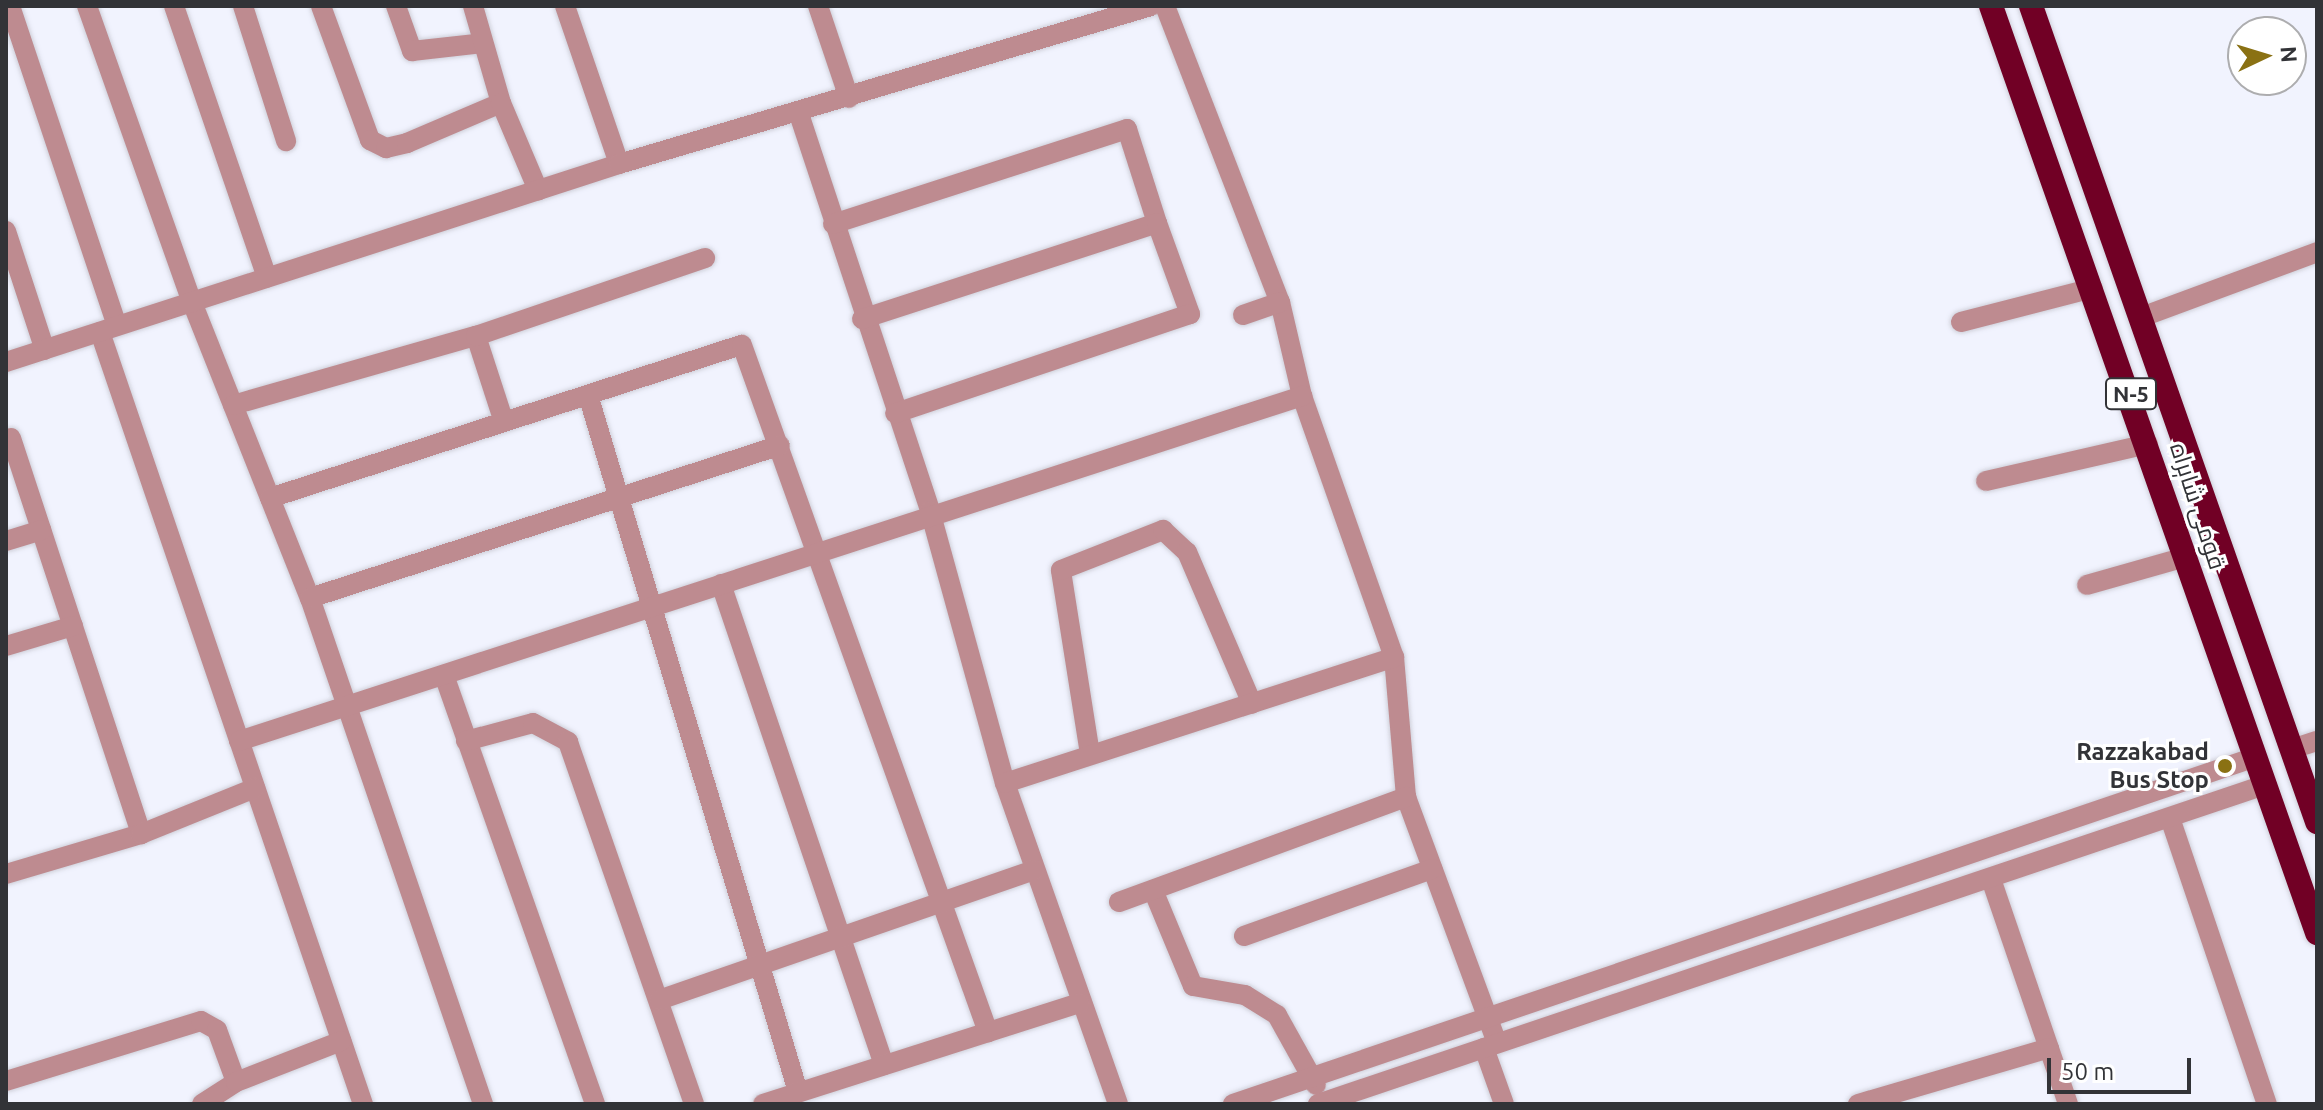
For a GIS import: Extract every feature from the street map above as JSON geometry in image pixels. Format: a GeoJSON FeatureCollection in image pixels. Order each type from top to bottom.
{"type":"FeatureCollection","features":[{"type":"Feature","properties":{"kind":"highway","name":"قومی شاہراہ"},"geometry":{"type":"LineString","coordinates":[[1991,6],[2148,444],[2317,933]]}},
{"type":"Feature","properties":{"kind":"highway","name":"قومی شاہراہ"},"geometry":{"type":"LineString","coordinates":[[2031,6],[2292,749],[2309,772],[2317,822]]}},
{"type":"Feature","properties":{"kind":"street"},"geometry":{"type":"LineString","coordinates":[[10,6],[239,741],[363,1104]]}},
{"type":"Feature","properties":{"kind":"street"},"geometry":{"type":"LineString","coordinates":[[87,6],[192,302],[310,598],[483,1104]]}},
{"type":"Feature","properties":{"kind":"street"},"geometry":{"type":"LineString","coordinates":[[174,6],[267,278]]}},
{"type":"Feature","properties":{"kind":"street"},"geometry":{"type":"LineString","coordinates":[[243,6],[286,141]]}},
{"type":"Feature","properties":{"kind":"street"},"geometry":{"type":"LineString","coordinates":[[321,6],[370,140],[386,148],[407,143],[501,103]]}},
{"type":"Feature","properties":{"kind":"street"},"geometry":{"type":"LineString","coordinates":[[396,6],[412,51],[483,43]]}},
{"type":"Feature","properties":{"kind":"street"},"geometry":{"type":"LineString","coordinates":[[473,6],[501,103],[538,190]]}},
{"type":"Feature","properties":{"kind":"street"},"geometry":{"type":"LineString","coordinates":[[565,6],[619,164]]}},
{"type":"Feature","properties":{"kind":"street"},"geometry":{"type":"LineString","coordinates":[[818,6],[849,98]]}},
{"type":"Feature","properties":{"kind":"street"},"geometry":{"type":"LineString","coordinates":[[6,362],[619,164],[799,114],[1151,6]]}},
{"type":"Feature","properties":{"kind":"street"},"geometry":{"type":"LineString","coordinates":[[1165,6],[1280,302],[1302,396],[1394,657],[1406,797],[1487,1016],[1490,1045],[1504,1104]]}},
{"type":"Feature","properties":{"kind":"street"},"geometry":{"type":"LineString","coordinates":[[799,114],[862,319],[930,511],[1005,783],[1079,1003],[1118,1104]]}},
{"type":"Feature","properties":{"kind":"street"},"geometry":{"type":"LineString","coordinates":[[833,224],[1127,129],[1190,314],[895,413]]}},
{"type":"Feature","properties":{"kind":"street"},"geometry":{"type":"LineString","coordinates":[[862,319],[1157,223]]}},
{"type":"Feature","properties":{"kind":"street"},"geometry":{"type":"LineString","coordinates":[[6,233],[45,350]]}},
{"type":"Feature","properties":{"kind":"street"},"geometry":{"type":"LineString","coordinates":[[2139,318],[2317,252]]}},
{"type":"Feature","properties":{"kind":"street"},"geometry":{"type":"LineString","coordinates":[[233,405],[476,336],[705,258]]}},
{"type":"Feature","properties":{"kind":"street"},"geometry":{"type":"LineString","coordinates":[[1961,322],[2093,288]]}},
{"type":"Feature","properties":{"kind":"street"},"geometry":{"type":"LineString","coordinates":[[1243,315],[1280,302]]}},
{"type":"Feature","properties":{"kind":"street"},"geometry":{"type":"LineString","coordinates":[[476,336],[504,422]]}},
{"type":"Feature","properties":{"kind":"street"},"geometry":{"type":"LineString","coordinates":[[270,498],[742,345],[780,445],[814,554],[988,1032]]}},
{"type":"Feature","properties":{"kind":"street"},"geometry":{"type":"LineString","coordinates":[[588,395],[755,967],[798,1092]]}},
{"type":"Feature","properties":{"kind":"street"},"geometry":{"type":"LineString","coordinates":[[239,741],[814,554],[930,511],[1302,396]]}},
{"type":"Feature","properties":{"kind":"street"},"geometry":{"type":"LineString","coordinates":[[11,438],[141,834]]}},
{"type":"Feature","properties":{"kind":"street"},"geometry":{"type":"LineString","coordinates":[[1986,481],[2148,444]]}},
{"type":"Feature","properties":{"kind":"street"},"geometry":{"type":"LineString","coordinates":[[310,598],[618,492],[780,445]]}},
{"type":"Feature","properties":{"kind":"street"},"geometry":{"type":"LineString","coordinates":[[6,541],[41,530]]}},
{"type":"Feature","properties":{"kind":"street"},"geometry":{"type":"LineString","coordinates":[[1090,754],[1061,570],[1163,530],[1187,552],[1252,704]]}},
{"type":"Feature","properties":{"kind":"street"},"geometry":{"type":"LineString","coordinates":[[2087,585],[2185,557]]}},
{"type":"Feature","properties":{"kind":"street"},"geometry":{"type":"LineString","coordinates":[[721,584],[843,936],[884,1065]]}},
{"type":"Feature","properties":{"kind":"street"},"geometry":{"type":"LineString","coordinates":[[6,646],[73,626]]}},
{"type":"Feature","properties":{"kind":"street"},"geometry":{"type":"LineString","coordinates":[[1005,783],[1394,657]]}},
{"type":"Feature","properties":{"kind":"street"},"geometry":{"type":"LineString","coordinates":[[444,675],[595,1104]]}},
{"type":"Feature","properties":{"kind":"street"},"geometry":{"type":"LineString","coordinates":[[466,741],[533,723],[568,742],[694,1104]]}},
{"type":"Feature","properties":{"kind":"street"},"geometry":{"type":"LineString","coordinates":[[2292,749],[2317,741]]}},
{"type":"Feature","properties":{"kind":"street"},"geometry":{"type":"LineString","coordinates":[[1233,1104],[2255,757]]}},
{"type":"Feature","properties":{"kind":"street"},"geometry":{"type":"LineString","coordinates":[[1153,890],[1193,986],[1256,1000],[1284,1025],[1327,1102],[2264,785]]}},
{"type":"Feature","properties":{"kind":"street"},"geometry":{"type":"LineString","coordinates":[[6,874],[141,834],[255,788]]}},
{"type":"Feature","properties":{"kind":"street"},"geometry":{"type":"LineString","coordinates":[[1119,902],[1406,797]]}},
{"type":"Feature","properties":{"kind":"street"},"geometry":{"type":"LineString","coordinates":[[2170,818],[2267,1104]]}},
{"type":"Feature","properties":{"kind":"street"},"geometry":{"type":"LineString","coordinates":[[1244,936],[1432,869]]}},
{"type":"Feature","properties":{"kind":"street"},"geometry":{"type":"LineString","coordinates":[[659,1000],[1034,870]]}},
{"type":"Feature","properties":{"kind":"street"},"geometry":{"type":"LineString","coordinates":[[1991,879],[2068,1104]]}},
{"type":"Feature","properties":{"kind":"street"},"geometry":{"type":"LineString","coordinates":[[1586,984],[1595,1011]]}},
{"type":"Feature","properties":{"kind":"street"},"geometry":{"type":"LineString","coordinates":[[763,1104],[1079,1003]]}},
{"type":"Feature","properties":{"kind":"street"},"geometry":{"type":"LineString","coordinates":[[6,1081],[201,1021],[217,1030],[236,1082]]}},
{"type":"Feature","properties":{"kind":"street"},"geometry":{"type":"LineString","coordinates":[[202,1104],[236,1082],[341,1041]]}},
{"type":"Feature","properties":{"kind":"street"},"geometry":{"type":"LineString","coordinates":[[1858,1104],[1910,1096],[2049,1048]]}},
{"type":"Feature","properties":{"kind":"place","name":"Razzakabad Bus Stop"},"geometry":{"type":"Point","coordinates":[2225,766]}}]}
